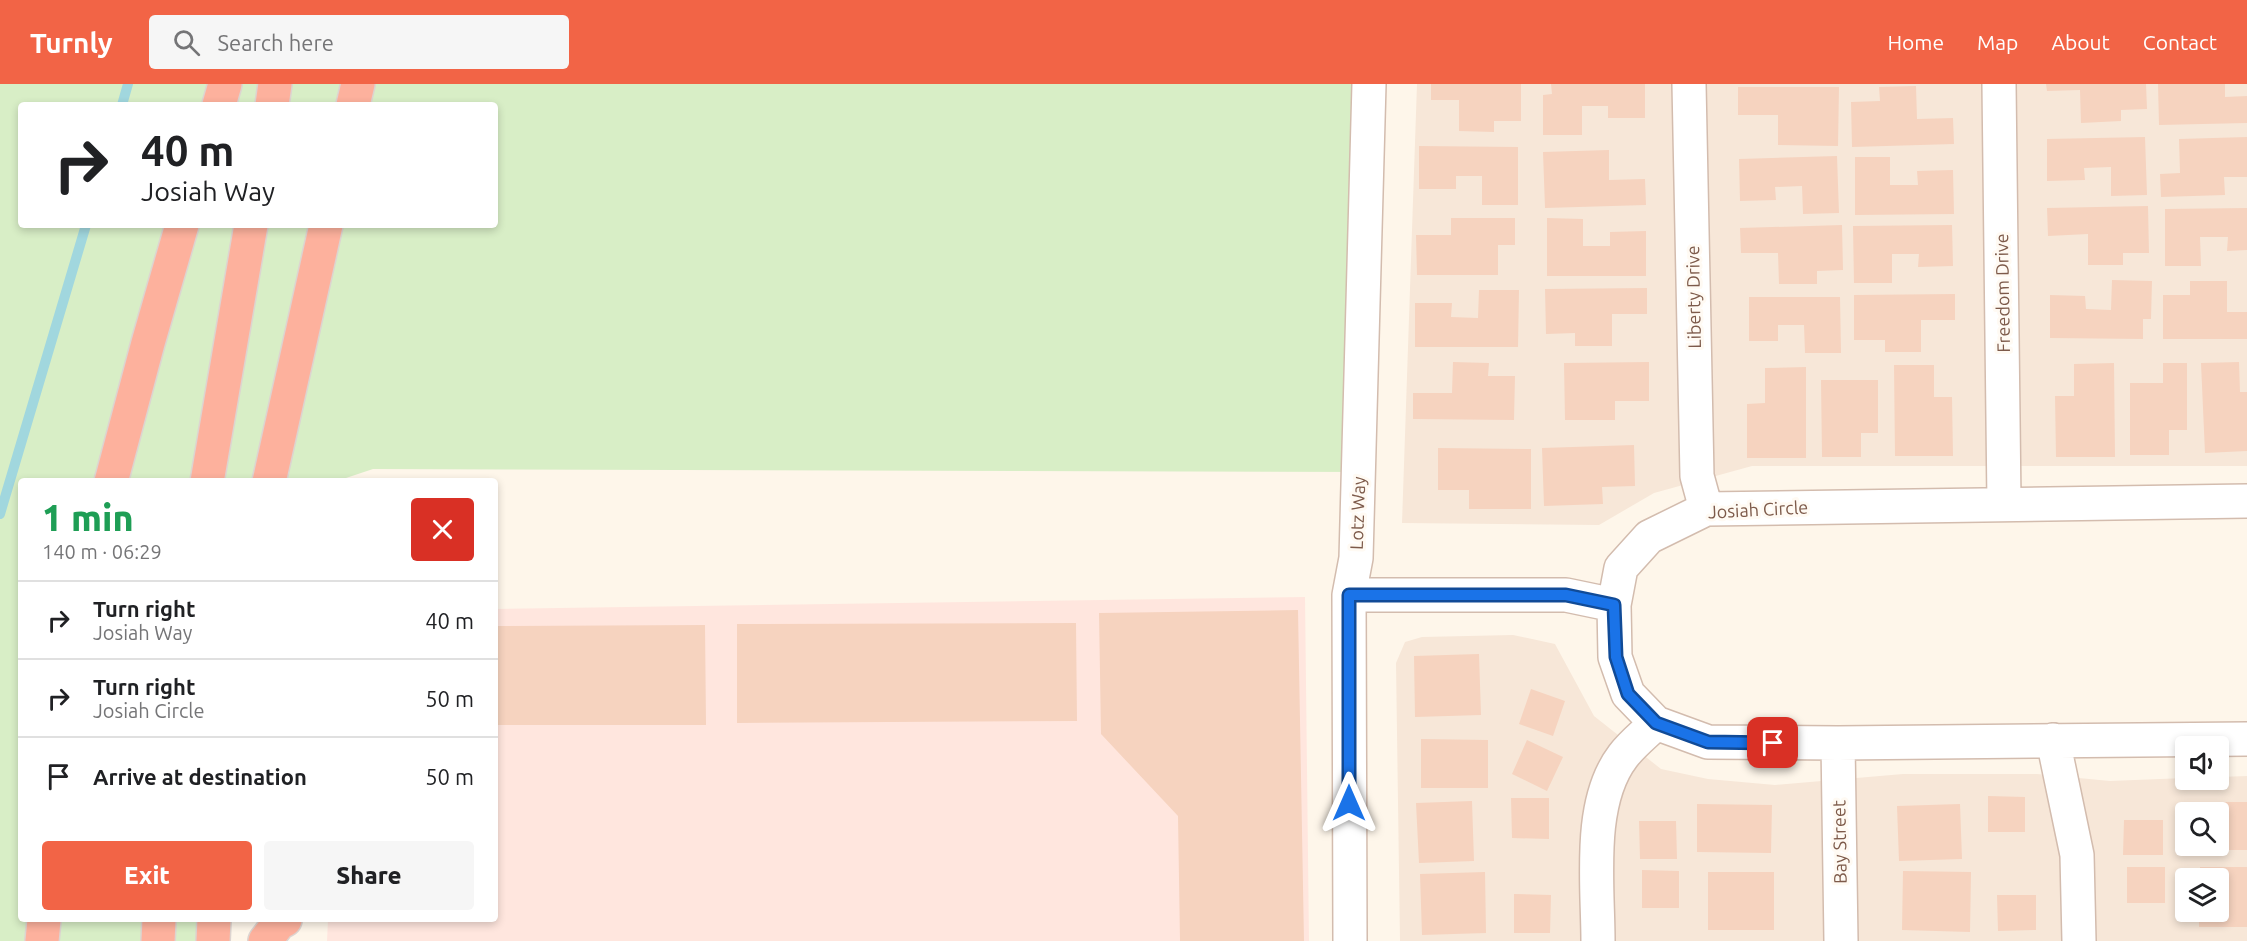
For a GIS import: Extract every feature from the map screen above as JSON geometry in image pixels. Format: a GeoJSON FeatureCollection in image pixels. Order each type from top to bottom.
{"type":"FeatureCollection","features":[{"type":"Feature","properties":{"kind":"highway"},"geometry":{"type":"LineString","coordinates":[[220,102],[225,84]]}},
{"type":"Feature","properties":{"kind":"highway"},"geometry":{"type":"LineString","coordinates":[[272,102],[275,84]]}},
{"type":"Feature","properties":{"kind":"highway"},"geometry":{"type":"LineString","coordinates":[[354,102],[358,84]]}},
{"type":"Feature","properties":{"kind":"highway"},"geometry":{"type":"LineString","coordinates":[[112,478],[181,228]]}},
{"type":"Feature","properties":{"kind":"highway"},"geometry":{"type":"LineString","coordinates":[[208,478],[250,228]]}},
{"type":"Feature","properties":{"kind":"highway"},"geometry":{"type":"LineString","coordinates":[[270,478],[325,228]]}},
{"type":"Feature","properties":{"kind":"highway"},"geometry":{"type":"LineString","coordinates":[[42,941],[44,922]]}},
{"type":"Feature","properties":{"kind":"highway"},"geometry":{"type":"LineString","coordinates":[[158,941],[159,922]]}},
{"type":"Feature","properties":{"kind":"highway"},"geometry":{"type":"LineString","coordinates":[[213,941],[214,922]]}},
{"type":"Feature","properties":{"kind":"highway"},"geometry":{"type":"LineString","coordinates":[[265,941],[281,922]]}},
{"type":"Feature","properties":{"kind":"street","name":"Lotz Way"},"geometry":{"type":"LineString","coordinates":[[1350,941],[1349,595],[1356,558],[1369,84]]}},
{"type":"Feature","properties":{"kind":"street","name":"Liberty Drive"},"geometry":{"type":"LineString","coordinates":[[1689,84],[1697,476],[1706,509]]}},
{"type":"Feature","properties":{"kind":"street","name":"Freedom Drive"},"geometry":{"type":"LineString","coordinates":[[1999,84],[2004,503]]}},
{"type":"Feature","properties":{"kind":"street","name":"Josiah Circle"},"geometry":{"type":"LineString","coordinates":[[2247,501],[1706,509],[1649,537],[1621,568],[1614,605],[1616,657],[1628,694],[1656,723],[1708,742],[2247,739]]}},
{"type":"Feature","properties":{"kind":"street"},"geometry":{"type":"LineString","coordinates":[[1349,595],[1566,595],[1614,605]]}},
{"type":"Feature","properties":{"kind":"street"},"geometry":{"type":"LineString","coordinates":[[1598,941],[1597,825],[1603,796],[1623,757],[1656,723]]}},
{"type":"Feature","properties":{"kind":"street"},"geometry":{"type":"LineString","coordinates":[[2053,740],[2078,855],[2079,941]]}},
{"type":"Feature","properties":{"kind":"street","name":"Bay Street"},"geometry":{"type":"LineString","coordinates":[[1838,743],[1840,941]]}},
{"type":"Feature","properties":{"kind":"shaded area"},"geometry":{"type":"Polygon","coordinates":[[[1417,84],[2247,84],[2247,466],[1752,466],[1654,493],[1599,525],[1402,523],[1417,84]]]}},
{"type":"Feature","properties":{"kind":"shaded area"},"geometry":{"type":"Polygon","coordinates":[[[1305,597],[1309,941],[327,941],[328,922],[498,922],[498,609],[1305,597]]]}},
{"type":"Feature","properties":{"kind":"shaded area"},"geometry":{"type":"Polygon","coordinates":[[[1513,635],[1555,644],[1594,716],[1661,769],[1708,779],[1775,785],[1903,774],[2037,774],[2110,781],[2175,778],[2175,790],[2229,790],[2229,777],[2247,776],[2247,941],[1400,941],[1396,663],[1405,642],[1422,637],[1513,635]]]}},
{"type":"Feature","properties":{"kind":"green space"},"geometry":{"type":"Polygon","coordinates":[[[0,84],[1385,84],[1372,472],[373,469],[346,478],[18,478],[18,922],[207,922],[209,941],[0,941],[0,84]]]}},
{"type":"Feature","properties":{"kind":"building"},"geometry":{"type":"Polygon","coordinates":[[[1431,84],[1521,84],[1521,121],[1494,121],[1494,132],[1459,131],[1459,100],[1431,100],[1431,84]]]}},
{"type":"Feature","properties":{"kind":"building"},"geometry":{"type":"Polygon","coordinates":[[[1551,84],[1645,84],[1645,118],[1608,118],[1608,106],[1582,106],[1582,135],[1543,135],[1543,95],[1552,94],[1551,84]]]}},
{"type":"Feature","properties":{"kind":"building"},"geometry":{"type":"Polygon","coordinates":[[[2046,84],[2146,84],[2147,109],[2121,110],[2121,121],[2081,123],[2080,90],[2047,91],[2046,84]]]}},
{"type":"Feature","properties":{"kind":"building"},"geometry":{"type":"Polygon","coordinates":[[[2158,84],[2225,84],[2225,97],[2247,96],[2247,123],[2159,125],[2158,84]]]}},
{"type":"Feature","properties":{"kind":"building"},"geometry":{"type":"Polygon","coordinates":[[[1916,86],[1917,119],[1953,118],[1954,144],[1852,147],[1851,102],[1880,101],[1879,87],[1916,86]]]}},
{"type":"Feature","properties":{"kind":"building"},"geometry":{"type":"Polygon","coordinates":[[[1738,87],[1839,87],[1838,146],[1778,145],[1778,115],[1738,115],[1738,87]]]}},
{"type":"Feature","properties":{"kind":"building"},"geometry":{"type":"Polygon","coordinates":[[[2145,137],[2147,195],[2111,196],[2111,167],[2084,168],[2085,180],[2047,181],[2047,139],[2145,137]]]}},
{"type":"Feature","properties":{"kind":"building"},"geometry":{"type":"Polygon","coordinates":[[[2247,137],[2247,177],[2224,177],[2225,195],[2161,197],[2160,174],[2180,173],[2179,139],[2247,137]]]}},
{"type":"Feature","properties":{"kind":"building"},"geometry":{"type":"Polygon","coordinates":[[[1419,146],[1518,147],[1518,205],[1482,205],[1482,176],[1456,176],[1456,189],[1419,189],[1419,146]]]}},
{"type":"Feature","properties":{"kind":"building"},"geometry":{"type":"Polygon","coordinates":[[[1609,150],[1609,180],[1645,179],[1646,205],[1545,208],[1543,152],[1609,150]]]}},
{"type":"Feature","properties":{"kind":"building"},"geometry":{"type":"Polygon","coordinates":[[[1837,156],[1839,213],[1803,214],[1802,186],[1775,187],[1776,200],[1740,201],[1739,159],[1837,156]]]}},
{"type":"Feature","properties":{"kind":"building"},"geometry":{"type":"Polygon","coordinates":[[[1855,157],[1890,157],[1890,185],[1918,185],[1917,171],[1953,170],[1954,214],[1855,215],[1855,157]]]}},
{"type":"Feature","properties":{"kind":"building"},"geometry":{"type":"Polygon","coordinates":[[[2148,206],[2149,253],[2123,253],[2123,265],[2088,265],[2088,234],[2048,236],[2047,208],[2148,206]]]}},
{"type":"Feature","properties":{"kind":"building"},"geometry":{"type":"Polygon","coordinates":[[[2247,208],[2247,250],[2227,251],[2228,237],[2200,237],[2201,266],[2165,266],[2165,209],[2247,208]]]}},
{"type":"Feature","properties":{"kind":"building"},"geometry":{"type":"Polygon","coordinates":[[[1451,218],[1515,218],[1515,245],[1498,245],[1498,275],[1417,275],[1416,235],[1451,235],[1451,218]]]}},
{"type":"Feature","properties":{"kind":"building"},"geometry":{"type":"Polygon","coordinates":[[[1547,218],[1583,219],[1583,246],[1610,246],[1610,232],[1646,231],[1646,276],[1547,276],[1547,218]]]}},
{"type":"Feature","properties":{"kind":"building"},"geometry":{"type":"Polygon","coordinates":[[[1842,225],[1843,270],[1817,271],[1817,284],[1779,284],[1778,253],[1741,253],[1740,228],[1842,225]]]}},
{"type":"Feature","properties":{"kind":"building"},"geometry":{"type":"Polygon","coordinates":[[[1952,225],[1953,266],[1918,267],[1919,254],[1892,254],[1892,283],[1854,283],[1853,226],[1952,225]]]}},
{"type":"Feature","properties":{"kind":"building"},"geometry":{"type":"Polygon","coordinates":[[[2112,280],[2152,281],[2151,319],[2143,319],[2143,339],[2050,338],[2050,295],[2085,296],[2086,309],[2111,310],[2112,280]]]}},
{"type":"Feature","properties":{"kind":"building"},"geometry":{"type":"Polygon","coordinates":[[[2190,281],[2227,281],[2227,312],[2247,312],[2247,339],[2163,339],[2163,295],[2190,295],[2190,281]]]}},
{"type":"Feature","properties":{"kind":"building"},"geometry":{"type":"Polygon","coordinates":[[[1647,288],[1647,314],[1612,314],[1612,346],[1575,346],[1575,333],[1546,334],[1545,289],[1647,288]]]}},
{"type":"Feature","properties":{"kind":"building"},"geometry":{"type":"Polygon","coordinates":[[[1479,290],[1519,290],[1518,347],[1415,347],[1415,303],[1452,303],[1451,317],[1478,318],[1479,290]]]}},
{"type":"Feature","properties":{"kind":"building"},"geometry":{"type":"Polygon","coordinates":[[[1955,294],[1955,320],[1921,320],[1921,352],[1885,352],[1885,340],[1854,340],[1854,295],[1955,294]]]}},
{"type":"Feature","properties":{"kind":"building"},"geometry":{"type":"Polygon","coordinates":[[[1749,297],[1840,297],[1841,353],[1805,353],[1804,325],[1778,325],[1778,341],[1749,341],[1749,297]]]}},
{"type":"Feature","properties":{"kind":"building"},"geometry":{"type":"Polygon","coordinates":[[[1453,362],[1489,363],[1488,376],[1515,376],[1514,420],[1413,419],[1413,393],[1452,393],[1453,362]]]}},
{"type":"Feature","properties":{"kind":"building"},"geometry":{"type":"Polygon","coordinates":[[[1649,362],[1649,401],[1615,401],[1615,420],[1565,420],[1564,363],[1649,362]]]}},
{"type":"Feature","properties":{"kind":"building"},"geometry":{"type":"Polygon","coordinates":[[[2239,362],[2240,392],[2247,392],[2247,451],[2205,453],[2201,363],[2239,362]]]}},
{"type":"Feature","properties":{"kind":"building"},"geometry":{"type":"Polygon","coordinates":[[[2114,363],[2115,457],[2056,457],[2055,396],[2074,396],[2074,364],[2114,363]]]}},
{"type":"Feature","properties":{"kind":"building"},"geometry":{"type":"Polygon","coordinates":[[[2163,363],[2187,363],[2187,430],[2169,430],[2169,455],[2130,455],[2130,383],[2163,383],[2163,363]]]}},
{"type":"Feature","properties":{"kind":"building"},"geometry":{"type":"Polygon","coordinates":[[[1894,365],[1934,365],[1934,397],[1952,397],[1953,456],[1895,456],[1894,365]]]}},
{"type":"Feature","properties":{"kind":"building"},"geometry":{"type":"Polygon","coordinates":[[[1806,367],[1806,458],[1747,458],[1747,404],[1765,403],[1765,368],[1806,367]]]}},
{"type":"Feature","properties":{"kind":"building"},"geometry":{"type":"Polygon","coordinates":[[[1821,380],[1878,380],[1878,433],[1861,433],[1861,457],[1822,457],[1821,380]]]}},
{"type":"Feature","properties":{"kind":"building"},"geometry":{"type":"Polygon","coordinates":[[[1634,445],[1635,486],[1602,487],[1603,504],[1544,506],[1542,448],[1634,445]]]}},
{"type":"Feature","properties":{"kind":"building"},"geometry":{"type":"Polygon","coordinates":[[[1438,448],[1531,449],[1531,509],[1469,509],[1469,490],[1438,490],[1438,448]]]}},
{"type":"Feature","properties":{"kind":"building"},"geometry":{"type":"Polygon","coordinates":[[[1298,610],[1304,941],[1180,941],[1178,816],[1101,734],[1099,613],[1298,610]]]}},
{"type":"Feature","properties":{"kind":"building"},"geometry":{"type":"Polygon","coordinates":[[[1076,623],[1077,721],[737,723],[737,624],[1076,623]]]}},
{"type":"Feature","properties":{"kind":"building"},"geometry":{"type":"Polygon","coordinates":[[[705,625],[706,725],[498,725],[498,626],[705,625]]]}},
{"type":"Feature","properties":{"kind":"building"},"geometry":{"type":"Polygon","coordinates":[[[1479,654],[1481,715],[1415,717],[1414,656],[1479,654]]]}},
{"type":"Feature","properties":{"kind":"building"},"geometry":{"type":"Polygon","coordinates":[[[1531,689],[1565,701],[1553,736],[1519,724],[1531,689]]]}},
{"type":"Feature","properties":{"kind":"building"},"geometry":{"type":"Polygon","coordinates":[[[1421,739],[1488,740],[1488,788],[1421,788],[1421,739]]]}},
{"type":"Feature","properties":{"kind":"building"},"geometry":{"type":"Polygon","coordinates":[[[1527,740],[1563,757],[1547,791],[1512,774],[1527,740]]]}},
{"type":"Feature","properties":{"kind":"building"},"geometry":{"type":"Polygon","coordinates":[[[1988,796],[2025,797],[2025,832],[1988,832],[1988,796]]]}},
{"type":"Feature","properties":{"kind":"building"},"geometry":{"type":"Polygon","coordinates":[[[1511,798],[1549,798],[1549,839],[1512,838],[1511,798]]]}},
{"type":"Feature","properties":{"kind":"building"},"geometry":{"type":"Polygon","coordinates":[[[1472,801],[1474,861],[1419,863],[1416,803],[1472,801]]]}},
{"type":"Feature","properties":{"kind":"building"},"geometry":{"type":"Polygon","coordinates":[[[2229,802],[2247,802],[2247,850],[2229,850],[2229,802]]]}},
{"type":"Feature","properties":{"kind":"building"},"geometry":{"type":"Polygon","coordinates":[[[1697,804],[1772,805],[1771,853],[1697,852],[1697,804]]]}},
{"type":"Feature","properties":{"kind":"building"},"geometry":{"type":"Polygon","coordinates":[[[1960,804],[1962,859],[1899,861],[1897,806],[1960,804]]]}},
{"type":"Feature","properties":{"kind":"building"},"geometry":{"type":"Polygon","coordinates":[[[2124,820],[2163,820],[2163,855],[2123,855],[2124,820]]]}},
{"type":"Feature","properties":{"kind":"building"},"geometry":{"type":"Polygon","coordinates":[[[1639,821],[1676,821],[1677,859],[1640,859],[1639,821]]]}},
{"type":"Feature","properties":{"kind":"building"},"geometry":{"type":"Polygon","coordinates":[[[2127,867],[2165,867],[2165,903],[2127,903],[2127,867]]]}},
{"type":"Feature","properties":{"kind":"building"},"geometry":{"type":"Polygon","coordinates":[[[2247,867],[2247,927],[2199,927],[2199,922],[2229,922],[2229,868],[2200,868],[2247,867]]]}},
{"type":"Feature","properties":{"kind":"building"},"geometry":{"type":"Polygon","coordinates":[[[1642,870],[1679,871],[1679,908],[1642,908],[1642,870]]]}},
{"type":"Feature","properties":{"kind":"building"},"geometry":{"type":"Polygon","coordinates":[[[1903,871],[1971,872],[1970,932],[1902,930],[1903,871]]]}},
{"type":"Feature","properties":{"kind":"building"},"geometry":{"type":"Polygon","coordinates":[[[1485,872],[1486,933],[1422,935],[1420,874],[1485,872]]]}},
{"type":"Feature","properties":{"kind":"building"},"geometry":{"type":"Polygon","coordinates":[[[1708,872],[1774,872],[1774,930],[1708,930],[1708,872]]]}},
{"type":"Feature","properties":{"kind":"building"},"geometry":{"type":"Polygon","coordinates":[[[1514,894],[1551,895],[1550,933],[1514,933],[1514,894]]]}},
{"type":"Feature","properties":{"kind":"building"},"geometry":{"type":"Polygon","coordinates":[[[1997,895],[2036,895],[2036,930],[1998,931],[1997,895]]]}},
{"type":"Feature","properties":{"kind":"waterway"},"geometry":{"type":"LineString","coordinates":[[123,102],[128,84]]}},
{"type":"Feature","properties":{"kind":"waterway"},"geometry":{"type":"LineString","coordinates":[[0,514],[85,228]]}},
{"type":"Feature","properties":{"kind":"route"},"geometry":{"type":"LineString","coordinates":[[1349,803],[1349,595],[1566,595],[1614,605],[1616,657],[1628,694],[1656,723],[1708,742],[1773,743]]}}]}
